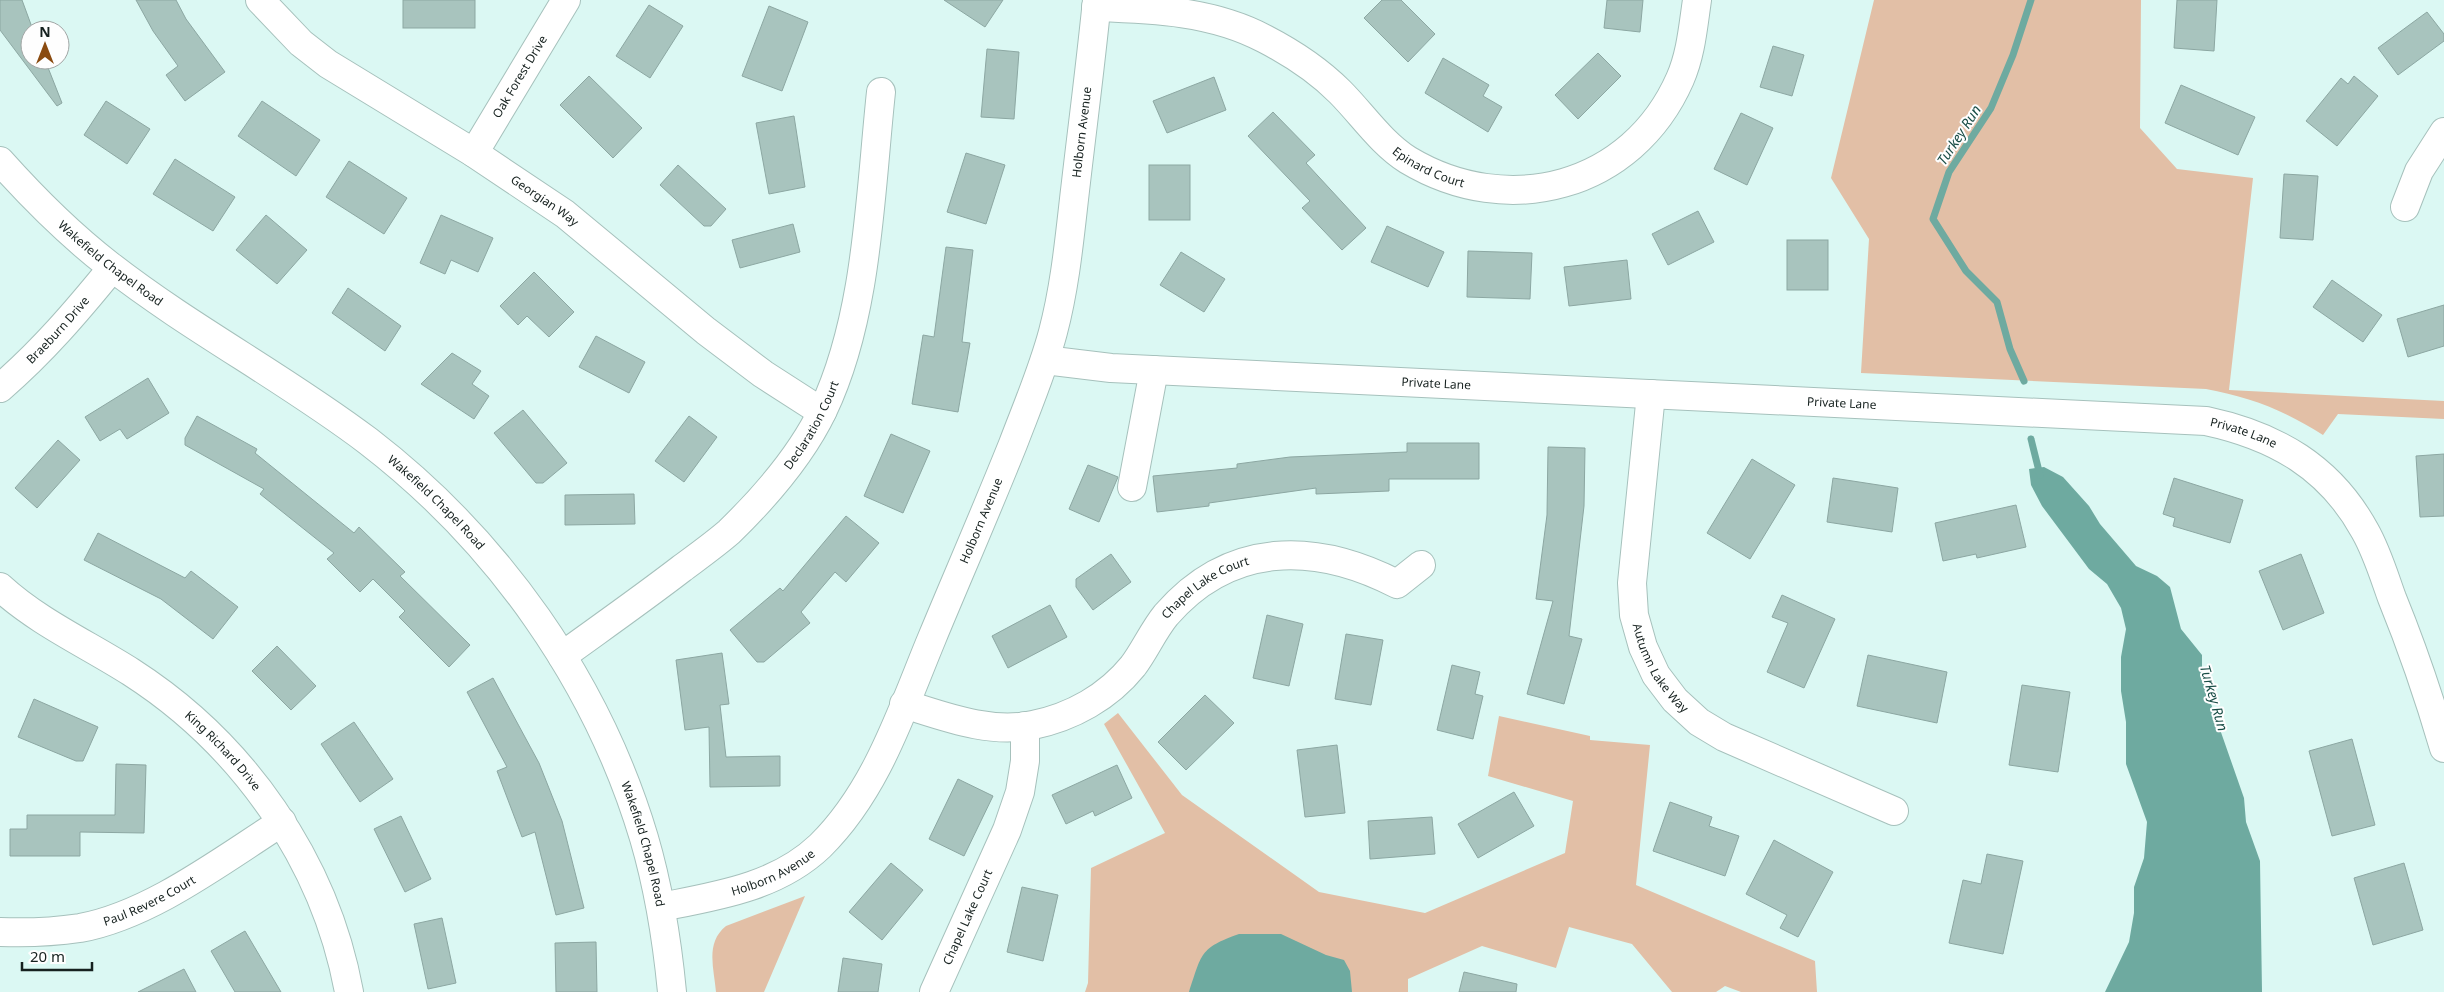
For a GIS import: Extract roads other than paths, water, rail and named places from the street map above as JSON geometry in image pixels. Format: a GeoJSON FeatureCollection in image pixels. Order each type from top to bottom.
{"type":"FeatureCollection","features":[{"type":"Feature","properties":{"kind":"street","name":"Georgian Way"},"geometry":{"type":"LineString","coordinates":[[260,0],[301,43],[328,64],[474,153],[565,214],[706,332],[763,374],[822,412]]}},
{"type":"Feature","properties":{"kind":"street","name":"Oak Forest Drive"},"geometry":{"type":"LineString","coordinates":[[474,153],[566,0]]}},
{"type":"Feature","properties":{"kind":"street","name":"Epinard Court"},"geometry":{"type":"LineString","coordinates":[[1096,4],[1183,13],[1223,22],[1263,38],[1298,58],[1326,79],[1389,145],[1406,158],[1434,174],[1463,185],[1496,191],[1532,190],[1570,180],[1595,170],[1622,154],[1645,132],[1665,107],[1680,78],[1690,48],[1697,0]]}},
{"type":"Feature","properties":{"kind":"street","name":"Holborn Avenue"},"geometry":{"type":"LineString","coordinates":[[661,907],[728,894],[760,883],[790,868],[818,847],[844,819],[866,787],[904,704],[1002,470],[1045,360],[1054,330],[1067,260],[1096,4]]}},
{"type":"Feature","properties":{"kind":"street","name":"Declaration Court"},"geometry":{"type":"LineString","coordinates":[[562,656],[727,533],[760,501],[791,464],[822,412],[838,376],[851,330],[865,243],[881,92]]}},
{"type":"Feature","properties":{"kind":"street"},"geometry":{"type":"LineString","coordinates":[[2405,207],[2419,170],[2435,142],[2444,132]]}},
{"type":"Feature","properties":{"kind":"street","name":"Wakefield Chapel Road"},"geometry":{"type":"LineString","coordinates":[[0,161],[40,205],[112,268],[367,440],[416,481],[464,527],[505,575],[562,656],[606,737],[624,780],[644,839],[661,907],[672,992]]}},
{"type":"Feature","properties":{"kind":"street","name":"Braeburn Drive"},"geometry":{"type":"LineString","coordinates":[[0,388],[32,360],[70,319],[112,268]]}},
{"type":"Feature","properties":{"kind":"street","name":"Private Lane"},"geometry":{"type":"LineString","coordinates":[[1045,360],[1111,368],[2206,420],[2241,428],[2281,446],[2302,458],[2328,481],[2348,505],[2366,532],[2408,636],[2444,748]]}},
{"type":"Feature","properties":{"kind":"street"},"geometry":{"type":"LineString","coordinates":[[1132,486],[1154,370]]}},
{"type":"Feature","properties":{"kind":"street","name":"Autumn Lake Way"},"geometry":{"type":"LineString","coordinates":[[1651,394],[1632,583],[1636,623],[1643,647],[1656,675],[1675,700],[1699,722],[1715,732],[1828,784],[1894,811]]}},
{"type":"Feature","properties":{"kind":"street","name":"Chapel Lake Court"},"geometry":{"type":"LineString","coordinates":[[904,704],[968,724],[998,728],[1024,726],[1064,716],[1091,703],[1113,686],[1133,666],[1165,616],[1187,594],[1214,575],[1240,564],[1269,556],[1300,554],[1332,558],[1369,570],[1397,584],[1422,565]]}},
{"type":"Feature","properties":{"kind":"street","name":"King Richard Drive"},"geometry":{"type":"LineString","coordinates":[[0,587],[48,623],[131,672],[172,702],[225,750],[254,783],[282,822],[306,863],[327,912],[345,966],[349,992]]}},
{"type":"Feature","properties":{"kind":"street","name":"Chapel Lake Court"},"geometry":{"type":"LineString","coordinates":[[934,992],[1010,823],[1020,792],[1025,762],[1024,726]]}},
{"type":"Feature","properties":{"kind":"street","name":"Paul Revere Court"},"geometry":{"type":"LineString","coordinates":[[0,932],[39,933],[73,929],[121,916],[158,899],[282,822]]}},
{"type":"Feature","properties":{"kind":"waterway","name":"Turkey Run"},"geometry":{"type":"LineString","coordinates":[[2024,381],[2010,349],[1997,302],[1966,271],[1933,219],[1949,172],[1991,108],[2013,55],[2031,0]]}},
{"type":"Feature","properties":{"kind":"waterway","name":"Turkey Run"},"geometry":{"type":"LineString","coordinates":[[2031,439],[2040,475]]}}]}
